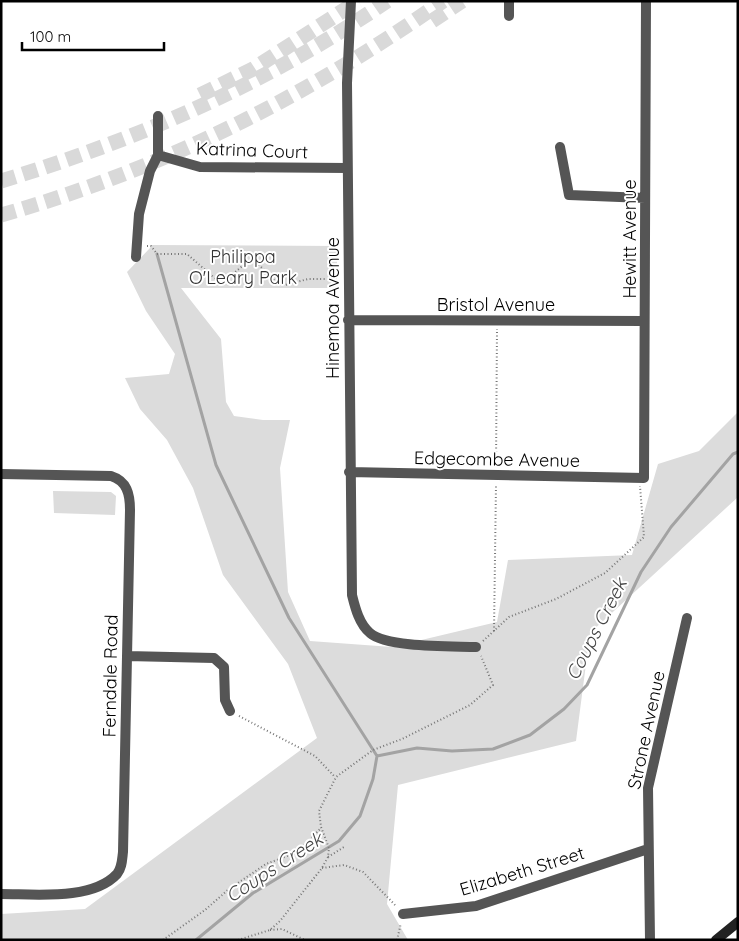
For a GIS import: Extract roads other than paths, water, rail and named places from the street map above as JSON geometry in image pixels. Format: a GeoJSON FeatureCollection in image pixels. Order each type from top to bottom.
{"type":"FeatureCollection","features":[{"type":"Feature","properties":{"kind":"main road"},"geometry":{"type":"LineString","coordinates":[[716,940],[738,922]]}},
{"type":"Feature","properties":{"kind":"street","name":"Hinemoa Avenue"},"geometry":{"type":"LineString","coordinates":[[351,1],[347,83],[347,168],[349,472],[352,595],[358,614],[370,633],[402,644],[476,647]]}},
{"type":"Feature","properties":{"kind":"street"},"geometry":{"type":"LineString","coordinates":[[509,1],[509,16]]}},
{"type":"Feature","properties":{"kind":"street","name":"Hewitt Avenue"},"geometry":{"type":"LineString","coordinates":[[644,478],[646,1]]}},
{"type":"Feature","properties":{"kind":"street"},"geometry":{"type":"LineString","coordinates":[[136,257],[140,206],[158,154],[158,116]]}},
{"type":"Feature","properties":{"kind":"street"},"geometry":{"type":"LineString","coordinates":[[560,147],[569,195],[645,198]]}},
{"type":"Feature","properties":{"kind":"street","name":"Katrina Court"},"geometry":{"type":"LineString","coordinates":[[158,154],[200,167],[347,168]]}},
{"type":"Feature","properties":{"kind":"street","name":"Bristol Avenue"},"geometry":{"type":"LineString","coordinates":[[348,320],[644,321]]}},
{"type":"Feature","properties":{"kind":"street","name":"Edgecombe Avenue"},"geometry":{"type":"LineString","coordinates":[[349,472],[644,478]]}},
{"type":"Feature","properties":{"kind":"street","name":"Ferndale Road"},"geometry":{"type":"LineString","coordinates":[[1,474],[111,476],[119,479],[124,484],[130,500],[123,852],[121,868],[110,880],[86,891],[57,894],[1,894]]}},
{"type":"Feature","properties":{"kind":"street","name":"Strone Avenue"},"geometry":{"type":"LineString","coordinates":[[650,940],[648,788],[686,618]]}},
{"type":"Feature","properties":{"kind":"street"},"geometry":{"type":"LineString","coordinates":[[127,656],[214,658],[224,667],[225,700],[230,711]]}},
{"type":"Feature","properties":{"kind":"street","name":"Elizabeth Street"},"geometry":{"type":"LineString","coordinates":[[403,914],[476,906],[648,849]]}},
{"type":"Feature","properties":{"kind":"waterway"},"geometry":{"type":"LineString","coordinates":[[157,254],[216,465],[289,618],[377,756]]}},
{"type":"Feature","properties":{"kind":"waterway","name":"Coups Creek"},"geometry":{"type":"LineString","coordinates":[[196,940],[253,893],[339,841],[360,816],[373,779],[377,756],[417,748],[452,751],[493,749],[530,735],[564,709],[587,685],[641,572],[671,527],[733,454],[738,452]]}},
{"type":"Feature","properties":{"kind":"tunnel"},"geometry":{"type":"LineString","coordinates":[[200,95],[253,69],[358,1]]}},
{"type":"Feature","properties":{"kind":"tunnel"},"geometry":{"type":"LineString","coordinates":[[1,181],[102,147],[201,106],[296,58],[387,1]]}},
{"type":"Feature","properties":{"kind":"tunnel"},"geometry":{"type":"LineString","coordinates":[[1,215],[119,176],[176,153],[231,127],[286,99],[339,68],[392,36],[443,1]]}},
{"type":"Feature","properties":{"kind":"tunnel"},"geometry":{"type":"LineString","coordinates":[[432,21],[462,1]]}},
{"type":"Feature","properties":{"kind":"park label","name":"Philippa O'Leary Park"},"geometry":{"type":"Point","coordinates":[243,266]}}]}
